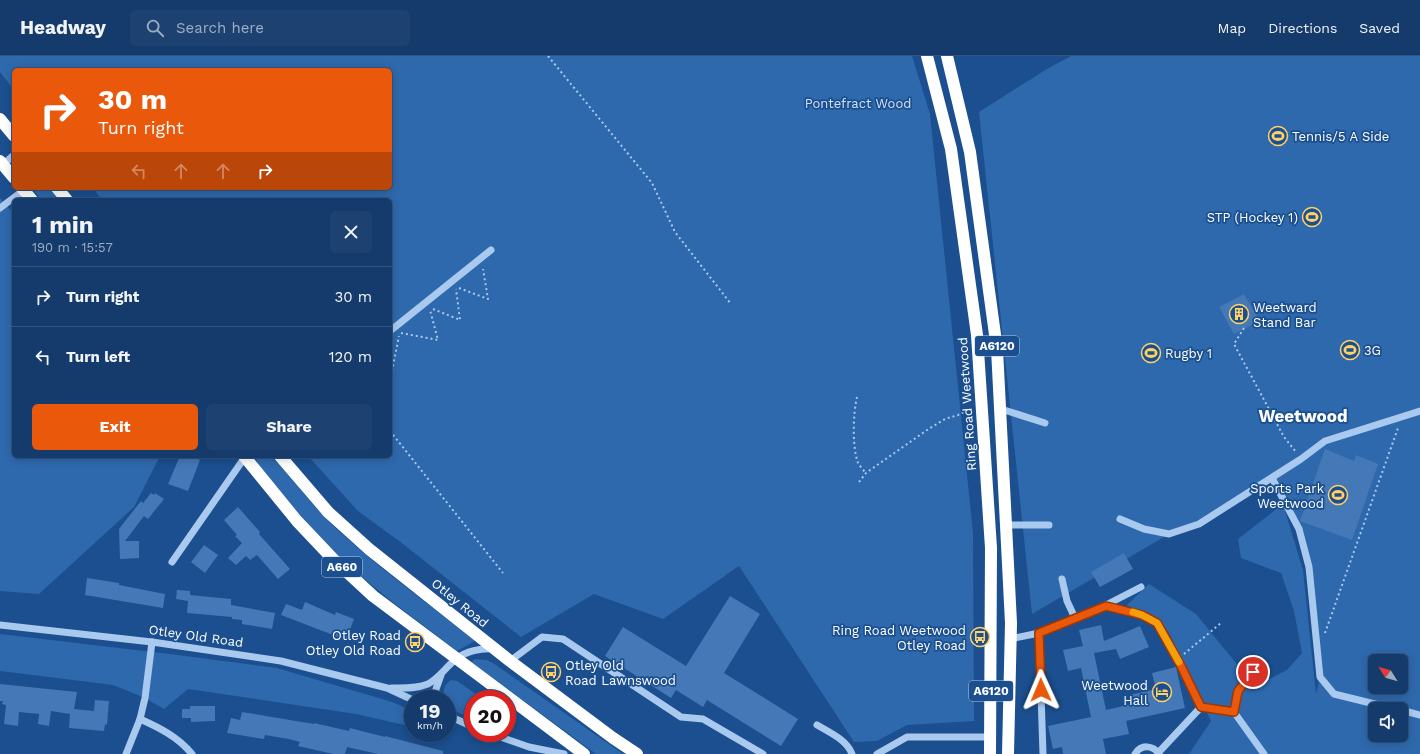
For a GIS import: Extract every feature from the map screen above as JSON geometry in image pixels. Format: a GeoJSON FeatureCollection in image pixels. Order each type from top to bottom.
{"type":"FeatureCollection","features":[{"type":"Feature","properties":{"kind":"highway","name":"Ring Road Weetwood"},"geometry":{"type":"LineString","coordinates":[[927,56],[951,149],[977,336],[991,548],[990,754]]}},
{"type":"Feature","properties":{"kind":"highway","name":"A6120"},"geometry":{"type":"LineString","coordinates":[[947,56],[970,152],[997,349],[1012,623],[1010,639],[1008,754]]}},
{"type":"Feature","properties":{"kind":"highway"},"geometry":{"type":"LineString","coordinates":[[0,119],[12,134]]}},
{"type":"Feature","properties":{"kind":"highway"},"geometry":{"type":"LineString","coordinates":[[1,164],[12,176]]}},
{"type":"Feature","properties":{"kind":"highway"},"geometry":{"type":"LineString","coordinates":[[59,190],[65,198]]}},
{"type":"Feature","properties":{"kind":"highway","name":"A660"},"geometry":{"type":"LineString","coordinates":[[247,458],[297,522],[333,559],[374,596],[584,754]]}},
{"type":"Feature","properties":{"kind":"highway","name":"Otley Road"},"geometry":{"type":"LineString","coordinates":[[282,458],[302,484],[328,512],[369,549],[494,649],[613,738],[637,754]]}},
{"type":"Feature","properties":{"kind":"street"},"geometry":{"type":"LineString","coordinates":[[1,164],[12,156]]}},
{"type":"Feature","properties":{"kind":"street"},"geometry":{"type":"LineString","coordinates":[[17,198],[26,193]]}},
{"type":"Feature","properties":{"kind":"street"},"geometry":{"type":"LineString","coordinates":[[0,208],[12,201]]}},
{"type":"Feature","properties":{"kind":"street"},"geometry":{"type":"LineString","coordinates":[[393,329],[491,250]]}},
{"type":"Feature","properties":{"kind":"street"},"geometry":{"type":"LineString","coordinates":[[1001,409],[1045,423]]}},
{"type":"Feature","properties":{"kind":"street"},"geometry":{"type":"LineString","coordinates":[[1120,520],[1144,529],[1169,534],[1199,524],[1301,459],[1325,441],[1420,411]]}},
{"type":"Feature","properties":{"kind":"street"},"geometry":{"type":"LineString","coordinates":[[172,562],[244,458]]}},
{"type":"Feature","properties":{"kind":"street"},"geometry":{"type":"LineString","coordinates":[[1272,478],[1299,529],[1309,567],[1320,677],[1334,694],[1368,702]]}},
{"type":"Feature","properties":{"kind":"street"},"geometry":{"type":"LineString","coordinates":[[1007,525],[1049,525]]}},
{"type":"Feature","properties":{"kind":"street"},"geometry":{"type":"LineString","coordinates":[[1062,579],[1067,601],[1075,618]]}},
{"type":"Feature","properties":{"kind":"street"},"geometry":{"type":"LineString","coordinates":[[1010,639],[1039,633],[1106,606],[1140,587]]}},
{"type":"Feature","properties":{"kind":"street"},"geometry":{"type":"LineString","coordinates":[[1106,606],[1142,615],[1157,623],[1201,707]]}},
{"type":"Feature","properties":{"kind":"street","name":"Otley Old Road"},"geometry":{"type":"LineString","coordinates":[[0,625],[152,642],[281,661],[386,688],[404,696]]}},
{"type":"Feature","properties":{"kind":"street"},"geometry":{"type":"LineString","coordinates":[[1039,633],[1043,754]]}},
{"type":"Feature","properties":{"kind":"street"},"geometry":{"type":"LineString","coordinates":[[510,661],[542,637],[563,639],[681,717],[703,718],[763,754]]}},
{"type":"Feature","properties":{"kind":"street"},"geometry":{"type":"LineString","coordinates":[[126,754],[140,719],[145,698],[152,642]]}},
{"type":"Feature","properties":{"kind":"street","name":"Otley Old Road"},"geometry":{"type":"LineString","coordinates":[[386,688],[418,687],[428,683],[442,673],[456,659],[464,654],[485,648],[494,649]]}},
{"type":"Feature","properties":{"kind":"street"},"geometry":{"type":"LineString","coordinates":[[1234,712],[1238,691],[1253,672]]}},
{"type":"Feature","properties":{"kind":"street"},"geometry":{"type":"LineString","coordinates":[[436,690],[442,673]]}},
{"type":"Feature","properties":{"kind":"street"},"geometry":{"type":"LineString","coordinates":[[1201,707],[1234,712],[1264,754]]}},
{"type":"Feature","properties":{"kind":"street"},"geometry":{"type":"LineString","coordinates":[[1135,754],[1140,748],[1147,746],[1152,747],[1159,753],[1201,707]]}},
{"type":"Feature","properties":{"kind":"street"},"geometry":{"type":"LineString","coordinates":[[1408,712],[1420,715]]}},
{"type":"Feature","properties":{"kind":"street"},"geometry":{"type":"LineString","coordinates":[[140,719],[162,728],[192,754]]}},
{"type":"Feature","properties":{"kind":"street"},"geometry":{"type":"LineString","coordinates":[[817,725],[833,734],[850,748],[852,754]]}},
{"type":"Feature","properties":{"kind":"street"},"geometry":{"type":"LineString","coordinates":[[877,754],[907,737],[991,737]]}},
{"type":"Feature","properties":{"kind":"street"},"geometry":{"type":"LineString","coordinates":[[510,742],[528,750],[564,754]]}},
{"type":"Feature","properties":{"kind":"path"},"geometry":{"type":"LineString","coordinates":[[548,56],[652,183],[675,232],[731,304]]}},
{"type":"Feature","properties":{"kind":"path"},"geometry":{"type":"LineString","coordinates":[[393,329],[400,333],[438,340],[429,307],[460,320],[455,286],[488,299],[481,258]]}},
{"type":"Feature","properties":{"kind":"path"},"geometry":{"type":"LineString","coordinates":[[1244,328],[1234,344],[1284,437],[1301,459]]}},
{"type":"Feature","properties":{"kind":"path"},"geometry":{"type":"LineString","coordinates":[[392,371],[400,333]]}},
{"type":"Feature","properties":{"kind":"path"},"geometry":{"type":"LineString","coordinates":[[857,397],[854,408],[855,446],[858,463],[866,473]]}},
{"type":"Feature","properties":{"kind":"path"},"geometry":{"type":"LineString","coordinates":[[860,482],[866,473],[884,458],[945,419],[981,405]]}},
{"type":"Feature","properties":{"kind":"path"},"geometry":{"type":"LineString","coordinates":[[1326,633],[1401,418]]}},
{"type":"Feature","properties":{"kind":"path"},"geometry":{"type":"LineString","coordinates":[[392,434],[503,573]]}},
{"type":"Feature","properties":{"kind":"path"},"geometry":{"type":"LineString","coordinates":[[1177,660],[1221,623]]}},
{"type":"Feature","properties":{"kind":"green space","name":"Pontefract Wood"},"geometry":{"type":"Polygon","coordinates":[[[0,56],[912,56],[930,114],[973,533],[974,721],[907,725],[877,741],[854,742],[739,566],[663,619],[594,594],[521,637],[403,544],[358,511],[310,458],[392,458],[392,198],[100,198],[94,190],[392,190],[392,68],[12,68],[12,87],[0,72],[0,56]]]}},
{"type":"Feature","properties":{"kind":"green space"},"geometry":{"type":"Polygon","coordinates":[[[1071,56],[1420,56],[1420,754],[1189,754],[1211,721],[1168,631],[1127,605],[1149,584],[1196,614],[1249,679],[1269,679],[1287,670],[1302,653],[1294,611],[1281,573],[1241,558],[1238,539],[1283,504],[1303,570],[1316,694],[1320,677],[1315,625],[1299,529],[1272,478],[1199,524],[1169,534],[1032,614],[979,112],[1047,69],[1071,56]]]}},
{"type":"Feature","properties":{"kind":"green space"},"geometry":{"type":"Polygon","coordinates":[[[34,190],[54,190],[60,198],[40,198],[34,190]]]}},
{"type":"Feature","properties":{"kind":"green space"},"geometry":{"type":"Polygon","coordinates":[[[0,198],[12,212],[12,458],[159,458],[134,507],[39,594],[0,591],[0,198]]]}},
{"type":"Feature","properties":{"kind":"green space"},"geometry":{"type":"Polygon","coordinates":[[[273,458],[342,534],[391,575],[475,641],[457,651],[360,575],[330,548],[302,518],[259,465],[256,459],[273,458]]]}},
{"type":"Feature","properties":{"kind":"green space"},"geometry":{"type":"Polygon","coordinates":[[[0,634],[277,668],[392,702],[404,707],[404,725],[356,714],[188,689],[164,709],[145,698],[113,685],[0,671],[0,634]]]}},
{"type":"Feature","properties":{"kind":"green space"},"geometry":{"type":"Polygon","coordinates":[[[475,659],[487,660],[496,665],[623,754],[596,754],[516,695],[516,690],[509,690],[471,662],[475,659]]]}},
{"type":"Feature","properties":{"kind":"green space"},"geometry":{"type":"Polygon","coordinates":[[[451,680],[457,681],[470,690],[464,690],[464,715],[456,711],[456,690],[444,690],[451,680]]]}},
{"type":"Feature","properties":{"kind":"building","name":"Weetward Stand Bar"},"geometry":{"type":"Polygon","coordinates":[[[1244,294],[1260,321],[1234,334],[1219,307],[1244,294]]]}},
{"type":"Feature","properties":{"kind":"building","name":"Sports Park Weetwood"},"geometry":{"type":"Polygon","coordinates":[[[1325,449],[1354,461],[1356,455],[1378,464],[1352,540],[1300,521],[1325,449]]]}},
{"type":"Feature","properties":{"kind":"building"},"geometry":{"type":"Polygon","coordinates":[[[179,458],[195,458],[200,460],[188,491],[168,484],[179,458]]]}},
{"type":"Feature","properties":{"kind":"building"},"geometry":{"type":"Polygon","coordinates":[[[151,493],[154,495],[155,493],[164,499],[148,519],[144,516],[125,541],[139,541],[139,558],[120,559],[119,529],[141,501],[143,503],[151,493]]]}},
{"type":"Feature","properties":{"kind":"building"},"geometry":{"type":"Polygon","coordinates":[[[238,507],[260,532],[259,534],[290,569],[278,579],[257,555],[250,560],[246,556],[236,565],[228,558],[242,543],[224,520],[238,507]]]}},
{"type":"Feature","properties":{"kind":"building"},"geometry":{"type":"Polygon","coordinates":[[[204,545],[218,555],[205,573],[191,562],[204,545]]]}},
{"type":"Feature","properties":{"kind":"building"},"geometry":{"type":"Polygon","coordinates":[[[1124,553],[1133,569],[1100,587],[1091,572],[1124,553]]]}},
{"type":"Feature","properties":{"kind":"building"},"geometry":{"type":"Polygon","coordinates":[[[87,578],[119,583],[119,585],[165,594],[163,608],[85,595],[87,578]]]}},
{"type":"Feature","properties":{"kind":"building"},"geometry":{"type":"Polygon","coordinates":[[[177,590],[190,591],[190,595],[231,599],[231,605],[275,613],[272,629],[242,624],[242,620],[232,619],[232,617],[187,613],[188,601],[176,599],[177,590]]]}},
{"type":"Feature","properties":{"kind":"building"},"geometry":{"type":"Polygon","coordinates":[[[730,596],[760,614],[724,673],[798,719],[781,746],[707,700],[703,707],[676,690],[671,698],[605,656],[623,627],[686,666],[730,596]]]}},
{"type":"Feature","properties":{"kind":"building"},"geometry":{"type":"Polygon","coordinates":[[[305,602],[335,615],[336,612],[354,619],[346,640],[281,615],[286,604],[302,610],[305,602]]]}},
{"type":"Feature","properties":{"kind":"building","name":"Weetwood Hall"},"geometry":{"type":"Polygon","coordinates":[[[1101,625],[1104,641],[1140,626],[1149,647],[1120,659],[1116,649],[1094,653],[1106,710],[1132,704],[1130,695],[1156,689],[1152,673],[1176,667],[1185,708],[1126,721],[1129,734],[1103,739],[1106,754],[1063,754],[1062,747],[1053,749],[1048,726],[1091,717],[1081,668],[1068,671],[1063,650],[1083,646],[1079,630],[1101,625]]]}},
{"type":"Feature","properties":{"kind":"building"},"geometry":{"type":"Polygon","coordinates":[[[0,684],[77,692],[74,709],[94,711],[95,700],[109,701],[107,725],[105,724],[104,731],[69,728],[70,714],[51,711],[49,726],[38,724],[39,714],[19,712],[18,726],[4,724],[6,705],[2,704],[3,701],[0,701],[0,684]]]}},
{"type":"Feature","properties":{"kind":"building"},"geometry":{"type":"Polygon","coordinates":[[[190,706],[215,706],[215,721],[191,722],[191,718],[182,718],[182,709],[190,709],[190,706]]]}},
{"type":"Feature","properties":{"kind":"building"},"geometry":{"type":"Polygon","coordinates":[[[242,712],[314,723],[349,731],[350,728],[443,751],[443,754],[378,754],[347,747],[345,754],[333,754],[298,746],[300,742],[289,739],[265,735],[264,739],[227,733],[231,718],[240,720],[242,712]]]}},
{"type":"Feature","properties":{"kind":"slow traffic"},"geometry":{"type":"LineString","coordinates":[[1133,612],[1157,623],[1179,662]]}},
{"type":"Feature","properties":{"kind":"place","name":"Tennis/5 A Side"},"geometry":{"type":"Point","coordinates":[1278,136]}},
{"type":"Feature","properties":{"kind":"place","name":"STP (Hockey 1)"},"geometry":{"type":"Point","coordinates":[1312,217]}},
{"type":"Feature","properties":{"kind":"place","name":"Weetward Stand Bar"},"geometry":{"type":"Point","coordinates":[1239,314]}},
{"type":"Feature","properties":{"kind":"place","name":"3G"},"geometry":{"type":"Point","coordinates":[1350,350]}},
{"type":"Feature","properties":{"kind":"place","name":"Rugby 1"},"geometry":{"type":"Point","coordinates":[1151,353]}},
{"type":"Feature","properties":{"kind":"place","name":"Sports Park Weetwood"},"geometry":{"type":"Point","coordinates":[1338,495]}},
{"type":"Feature","properties":{"kind":"place","name":"Ring Road Weetwood Otley Road"},"geometry":{"type":"Point","coordinates":[980,637]}},
{"type":"Feature","properties":{"kind":"place","name":"Otley Road Otley Old Road"},"geometry":{"type":"Point","coordinates":[415,642]}},
{"type":"Feature","properties":{"kind":"place","name":"Otley Old Road Lawnswood"},"geometry":{"type":"Point","coordinates":[551,672]}},
{"type":"Feature","properties":{"kind":"place","name":"Weetwood Hall"},"geometry":{"type":"Point","coordinates":[1162,692]}},
{"type":"Feature","properties":{"kind":"district","name":"Weetwood"},"geometry":{"type":"Point","coordinates":[1303,416]}},
{"type":"Feature","properties":{"kind":"route"},"geometry":{"type":"LineString","coordinates":[[1041,690],[1039,633],[1106,606],[1142,615],[1157,623],[1181,666],[1201,707],[1234,712],[1238,691],[1253,672]]}}]}
